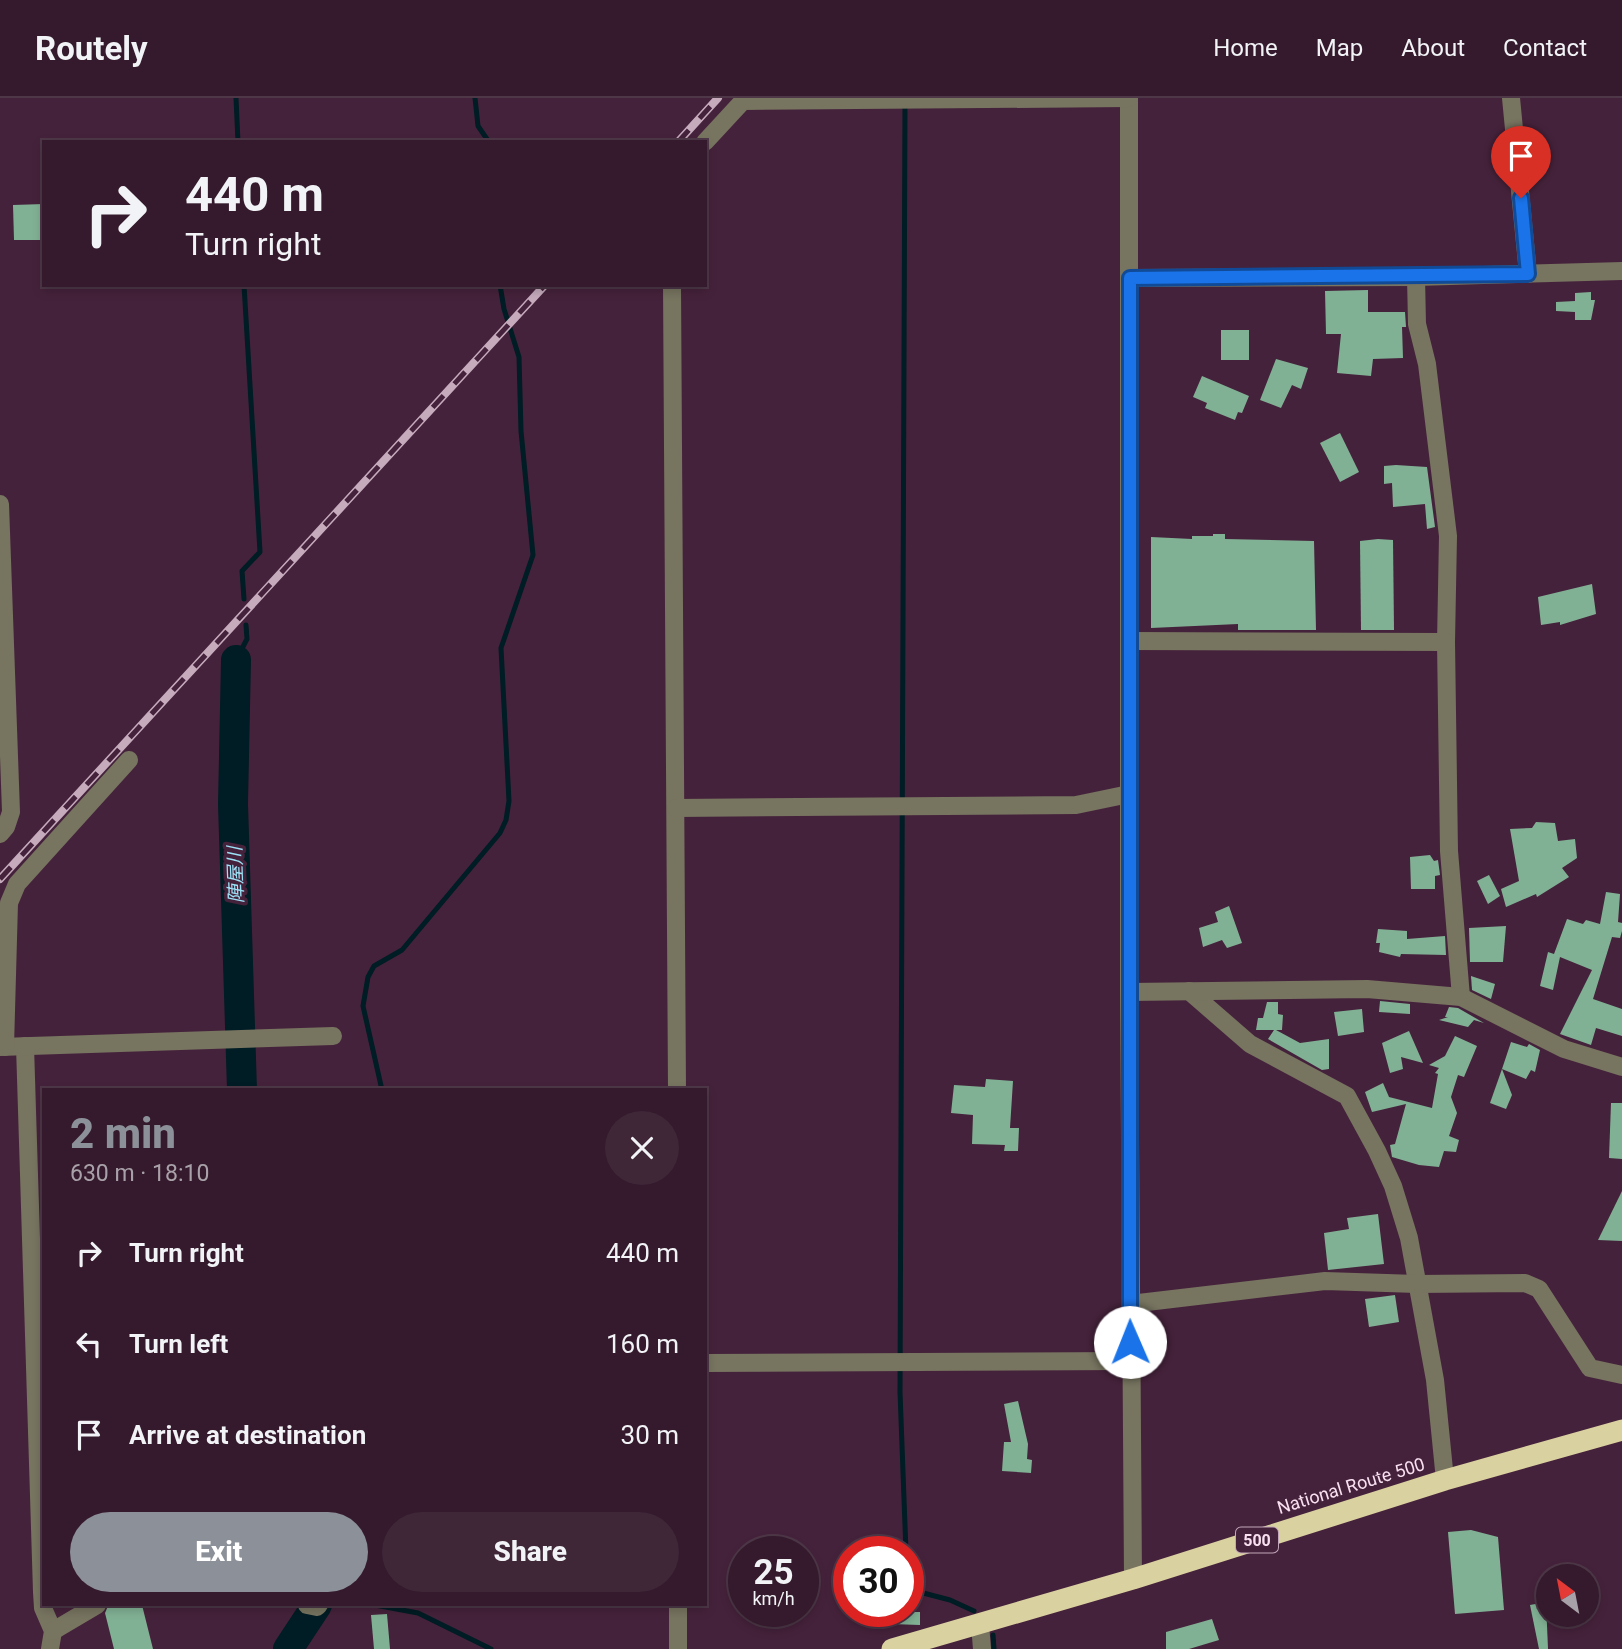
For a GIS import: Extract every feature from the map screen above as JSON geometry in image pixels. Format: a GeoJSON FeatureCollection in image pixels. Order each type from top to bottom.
{"type":"FeatureCollection","features":[{"type":"Feature","properties":{"kind":"highway","name":"National Route 500"},"geometry":{"type":"LineString","coordinates":[[892,1649],[1133,1579],[1445,1480],[1622,1430]]}},
{"type":"Feature","properties":{"kind":"street"},"geometry":{"type":"LineString","coordinates":[[707,140],[743,101],[1129,98],[1129,992],[1133,1579]]}},
{"type":"Feature","properties":{"kind":"street"},"geometry":{"type":"LineString","coordinates":[[1511,98],[1528,274]]}},
{"type":"Feature","properties":{"kind":"street"},"geometry":{"type":"LineString","coordinates":[[1130,278],[1416,277],[1622,271]]}},
{"type":"Feature","properties":{"kind":"street"},"geometry":{"type":"LineString","coordinates":[[1416,277],[1417,324],[1427,363],[1448,536],[1446,642],[1449,851],[1461,996]]}},
{"type":"Feature","properties":{"kind":"street"},"geometry":{"type":"LineString","coordinates":[[672,287],[677,1088]]}},
{"type":"Feature","properties":{"kind":"street"},"geometry":{"type":"LineString","coordinates":[[0,506],[11,812],[6,827],[0,834]]}},
{"type":"Feature","properties":{"kind":"street"},"geometry":{"type":"LineString","coordinates":[[1129,641],[1446,642]]}},
{"type":"Feature","properties":{"kind":"street"},"geometry":{"type":"LineString","coordinates":[[130,760],[17,884],[12,893],[9,903],[3,1047],[333,1037]]}},
{"type":"Feature","properties":{"kind":"street"},"geometry":{"type":"LineString","coordinates":[[676,808],[1076,805],[1129,794]]}},
{"type":"Feature","properties":{"kind":"street"},"geometry":{"type":"LineString","coordinates":[[1129,992],[1367,989],[1461,996],[1564,1049],[1622,1067]]}},
{"type":"Feature","properties":{"kind":"street"},"geometry":{"type":"LineString","coordinates":[[1189,991],[1250,1044],[1347,1096],[1393,1186],[1409,1238],[1435,1380],[1445,1480]]}},
{"type":"Feature","properties":{"kind":"street"},"geometry":{"type":"LineString","coordinates":[[25,1046],[42,1577]]}},
{"type":"Feature","properties":{"kind":"street"},"geometry":{"type":"LineString","coordinates":[[1130,1304],[1325,1280],[1417,1284],[1525,1283],[1539,1289],[1590,1368],[1622,1375]]}},
{"type":"Feature","properties":{"kind":"street"},"geometry":{"type":"LineString","coordinates":[[707,1363],[1130,1361]]}},
{"type":"Feature","properties":{"kind":"street"},"geometry":{"type":"LineString","coordinates":[[43,1606],[52,1640],[96,1606]]}},
{"type":"Feature","properties":{"kind":"street"},"geometry":{"type":"LineString","coordinates":[[678,1606],[678,1649]]}},
{"type":"Feature","properties":{"kind":"street"},"geometry":{"type":"LineString","coordinates":[[980,1624],[982,1649]]}},
{"type":"Feature","properties":{"kind":"building"},"geometry":{"type":"Polygon","coordinates":[[[42,204],[42,240],[14,240],[13,205],[42,204]]]}},
{"type":"Feature","properties":{"kind":"building"},"geometry":{"type":"Polygon","coordinates":[[[1368,290],[1368,312],[1405,312],[1406,327],[1402,327],[1403,358],[1373,359],[1371,376],[1337,373],[1341,334],[1326,334],[1325,291],[1368,290]]]}},
{"type":"Feature","properties":{"kind":"building"},"geometry":{"type":"Polygon","coordinates":[[[1591,292],[1591,300],[1595,300],[1591,320],[1575,320],[1575,312],[1556,311],[1556,302],[1575,301],[1575,293],[1591,292]]]}},
{"type":"Feature","properties":{"kind":"building"},"geometry":{"type":"Polygon","coordinates":[[[1221,330],[1249,330],[1249,360],[1221,360],[1221,330]]]}},
{"type":"Feature","properties":{"kind":"building"},"geometry":{"type":"Polygon","coordinates":[[[1276,359],[1308,368],[1301,389],[1292,385],[1281,408],[1260,400],[1276,359]]]}},
{"type":"Feature","properties":{"kind":"building"},"geometry":{"type":"Polygon","coordinates":[[[1202,376],[1249,396],[1242,413],[1238,412],[1235,420],[1205,408],[1207,403],[1193,397],[1202,376]]]}},
{"type":"Feature","properties":{"kind":"building"},"geometry":{"type":"Polygon","coordinates":[[[1340,433],[1359,472],[1340,482],[1320,443],[1340,433]]]}},
{"type":"Feature","properties":{"kind":"building"},"geometry":{"type":"Polygon","coordinates":[[[1384,466],[1427,467],[1435,527],[1427,529],[1425,504],[1393,507],[1392,483],[1384,484],[1384,466]]]}},
{"type":"Feature","properties":{"kind":"building"},"geometry":{"type":"Polygon","coordinates":[[[1225,534],[1225,539],[1314,541],[1316,630],[1238,630],[1238,624],[1151,628],[1151,537],[1192,539],[1192,536],[1225,534]]]}},
{"type":"Feature","properties":{"kind":"building"},"geometry":{"type":"Polygon","coordinates":[[[1393,540],[1394,630],[1361,630],[1360,541],[1393,540]]]}},
{"type":"Feature","properties":{"kind":"building"},"geometry":{"type":"Polygon","coordinates":[[[1592,584],[1596,614],[1560,625],[1560,622],[1541,625],[1538,597],[1592,584]]]}},
{"type":"Feature","properties":{"kind":"building"},"geometry":{"type":"Polygon","coordinates":[[[1536,822],[1555,823],[1558,841],[1575,839],[1577,858],[1562,868],[1569,877],[1537,897],[1536,894],[1506,907],[1501,889],[1519,881],[1510,829],[1532,828],[1536,822]]]}},
{"type":"Feature","properties":{"kind":"building"},"geometry":{"type":"Polygon","coordinates":[[[1430,855],[1434,861],[1438,860],[1440,875],[1435,876],[1435,889],[1411,889],[1410,857],[1430,855]]]}},
{"type":"Feature","properties":{"kind":"building"},"geometry":{"type":"Polygon","coordinates":[[[1489,875],[1500,896],[1488,904],[1477,881],[1489,875]]]}},
{"type":"Feature","properties":{"kind":"building"},"geometry":{"type":"Polygon","coordinates":[[[1606,892],[1620,894],[1618,922],[1622,923],[1622,931],[1620,938],[1612,937],[1593,999],[1622,1009],[1622,1036],[1596,1028],[1591,1045],[1560,1034],[1592,970],[1560,957],[1553,990],[1540,986],[1548,952],[1554,954],[1567,919],[1583,924],[1586,920],[1600,924],[1606,892]]]}},
{"type":"Feature","properties":{"kind":"building"},"geometry":{"type":"Polygon","coordinates":[[[1229,906],[1242,943],[1227,948],[1222,940],[1203,947],[1199,928],[1218,922],[1215,912],[1229,906]]]}},
{"type":"Feature","properties":{"kind":"building"},"geometry":{"type":"Polygon","coordinates":[[[1506,926],[1503,962],[1470,962],[1469,928],[1506,926]]]}},
{"type":"Feature","properties":{"kind":"building"},"geometry":{"type":"Polygon","coordinates":[[[1378,929],[1407,931],[1407,939],[1445,936],[1446,955],[1401,954],[1400,957],[1379,952],[1380,943],[1376,943],[1378,929]]]}},
{"type":"Feature","properties":{"kind":"building"},"geometry":{"type":"Polygon","coordinates":[[[1471,976],[1495,984],[1491,999],[1472,990],[1471,976]]]}},
{"type":"Feature","properties":{"kind":"building"},"geometry":{"type":"Polygon","coordinates":[[[1380,1001],[1410,1004],[1410,1014],[1379,1012],[1380,1001]]]}},
{"type":"Feature","properties":{"kind":"building"},"geometry":{"type":"Polygon","coordinates":[[[1267,1002],[1278,1002],[1278,1014],[1283,1015],[1282,1030],[1276,1030],[1300,1043],[1329,1039],[1329,1069],[1322,1070],[1268,1039],[1274,1030],[1256,1030],[1258,1018],[1263,1018],[1267,1002]]]}},
{"type":"Feature","properties":{"kind":"building"},"geometry":{"type":"Polygon","coordinates":[[[1449,1007],[1458,1008],[1484,1023],[1474,1020],[1468,1027],[1439,1020],[1448,1017],[1445,1017],[1449,1007]]]}},
{"type":"Feature","properties":{"kind":"building"},"geometry":{"type":"Polygon","coordinates":[[[1362,1009],[1364,1032],[1338,1036],[1334,1012],[1362,1009]]]}},
{"type":"Feature","properties":{"kind":"building"},"geometry":{"type":"Polygon","coordinates":[[[1409,1031],[1423,1063],[1401,1057],[1403,1069],[1390,1073],[1382,1043],[1409,1031]]]}},
{"type":"Feature","properties":{"kind":"building"},"geometry":{"type":"Polygon","coordinates":[[[1455,1036],[1477,1046],[1464,1077],[1458,1075],[1451,1097],[1457,1113],[1449,1136],[1459,1140],[1456,1152],[1444,1151],[1439,1167],[1419,1165],[1392,1157],[1390,1145],[1395,1144],[1406,1104],[1372,1112],[1365,1092],[1383,1083],[1389,1097],[1432,1108],[1438,1074],[1435,1073],[1439,1068],[1429,1065],[1445,1056],[1455,1036]]]}},
{"type":"Feature","properties":{"kind":"building"},"geometry":{"type":"Polygon","coordinates":[[[1511,1042],[1527,1047],[1529,1044],[1540,1050],[1535,1072],[1531,1070],[1526,1079],[1502,1069],[1511,1042]]]}},
{"type":"Feature","properties":{"kind":"building"},"geometry":{"type":"Polygon","coordinates":[[[1502,1069],[1512,1095],[1506,1109],[1490,1103],[1502,1069]]]}},
{"type":"Feature","properties":{"kind":"building"},"geometry":{"type":"Polygon","coordinates":[[[986,1079],[1013,1081],[1010,1128],[1019,1128],[1018,1151],[1004,1151],[1005,1145],[972,1144],[973,1115],[951,1113],[954,1085],[985,1087],[986,1079]]]}},
{"type":"Feature","properties":{"kind":"building"},"geometry":{"type":"Polygon","coordinates":[[[1611,1103],[1622,1103],[1622,1159],[1609,1158],[1611,1103]]]}},
{"type":"Feature","properties":{"kind":"building"},"geometry":{"type":"Polygon","coordinates":[[[1622,1191],[1622,1241],[1598,1240],[1622,1191]]]}},
{"type":"Feature","properties":{"kind":"building"},"geometry":{"type":"Polygon","coordinates":[[[1378,1214],[1384,1264],[1328,1270],[1324,1233],[1349,1229],[1347,1218],[1378,1214]]]}},
{"type":"Feature","properties":{"kind":"building"},"geometry":{"type":"Polygon","coordinates":[[[1395,1295],[1399,1322],[1369,1327],[1365,1299],[1395,1295]]]}},
{"type":"Feature","properties":{"kind":"building"},"geometry":{"type":"Polygon","coordinates":[[[1018,1401],[1028,1444],[1027,1459],[1032,1460],[1031,1473],[1002,1471],[1004,1442],[1011,1442],[1004,1404],[1018,1401]]]}},
{"type":"Feature","properties":{"kind":"building"},"geometry":{"type":"Polygon","coordinates":[[[1471,1530],[1498,1537],[1504,1610],[1455,1614],[1448,1532],[1471,1530]]]}},
{"type":"Feature","properties":{"kind":"building"},"geometry":{"type":"Polygon","coordinates":[[[1536,1604],[1536,1628],[1547,1628],[1548,1649],[1539,1649],[1530,1605],[1536,1604]]]}},
{"type":"Feature","properties":{"kind":"building"},"geometry":{"type":"Polygon","coordinates":[[[108,1606],[142,1606],[153,1649],[114,1649],[105,1613],[108,1606]]]}},
{"type":"Feature","properties":{"kind":"building"},"geometry":{"type":"Polygon","coordinates":[[[387,1614],[390,1649],[374,1649],[371,1615],[387,1614]]]}},
{"type":"Feature","properties":{"kind":"building"},"geometry":{"type":"Polygon","coordinates":[[[1212,1619],[1219,1640],[1189,1649],[1166,1649],[1166,1632],[1212,1619]]]}},
{"type":"Feature","properties":{"kind":"waterway"},"geometry":{"type":"LineString","coordinates":[[236,98],[238,140]]}},
{"type":"Feature","properties":{"kind":"waterway"},"geometry":{"type":"LineString","coordinates":[[475,98],[478,126],[488,140]]}},
{"type":"Feature","properties":{"kind":"waterway"},"geometry":{"type":"LineString","coordinates":[[905,101],[900,1392],[905,1536]]}},
{"type":"Feature","properties":{"kind":"waterway"},"geometry":{"type":"LineString","coordinates":[[244,287],[260,552],[242,571],[244,599]]}},
{"type":"Feature","properties":{"kind":"waterway"},"geometry":{"type":"LineString","coordinates":[[382,1088],[363,1006],[368,977],[374,966],[402,950],[500,833],[506,820],[509,801],[501,648],[533,555],[521,431],[519,357],[504,309],[500,287]]}},
{"type":"Feature","properties":{"kind":"waterway"},"geometry":{"type":"LineString","coordinates":[[236,660],[247,639],[246,625]]}},
{"type":"Feature","properties":{"kind":"waterway","name":"陣屋川"},"geometry":{"type":"LineString","coordinates":[[236,660],[233,804],[242,1088]]}},
{"type":"Feature","properties":{"kind":"waterway"},"geometry":{"type":"LineString","coordinates":[[924,1593],[950,1600],[974,1611]]}},
{"type":"Feature","properties":{"kind":"waterway","name":"陣屋川"},"geometry":{"type":"LineString","coordinates":[[288,1649],[316,1606]]}},
{"type":"Feature","properties":{"kind":"waterway"},"geometry":{"type":"LineString","coordinates":[[380,1606],[418,1613],[491,1649]]}},
{"type":"Feature","properties":{"kind":"waterway"},"geometry":{"type":"LineString","coordinates":[[993,1635],[994,1649]]}},
{"type":"Feature","properties":{"kind":"railway"},"geometry":{"type":"LineString","coordinates":[[680,140],[718,98]]}},
{"type":"Feature","properties":{"kind":"railway"},"geometry":{"type":"LineString","coordinates":[[0,879],[543,287]]}},
{"type":"Feature","properties":{"kind":"route"},"geometry":{"type":"LineString","coordinates":[[1130,1342],[1130,278],[1528,274],[1521,198]]}}]}
